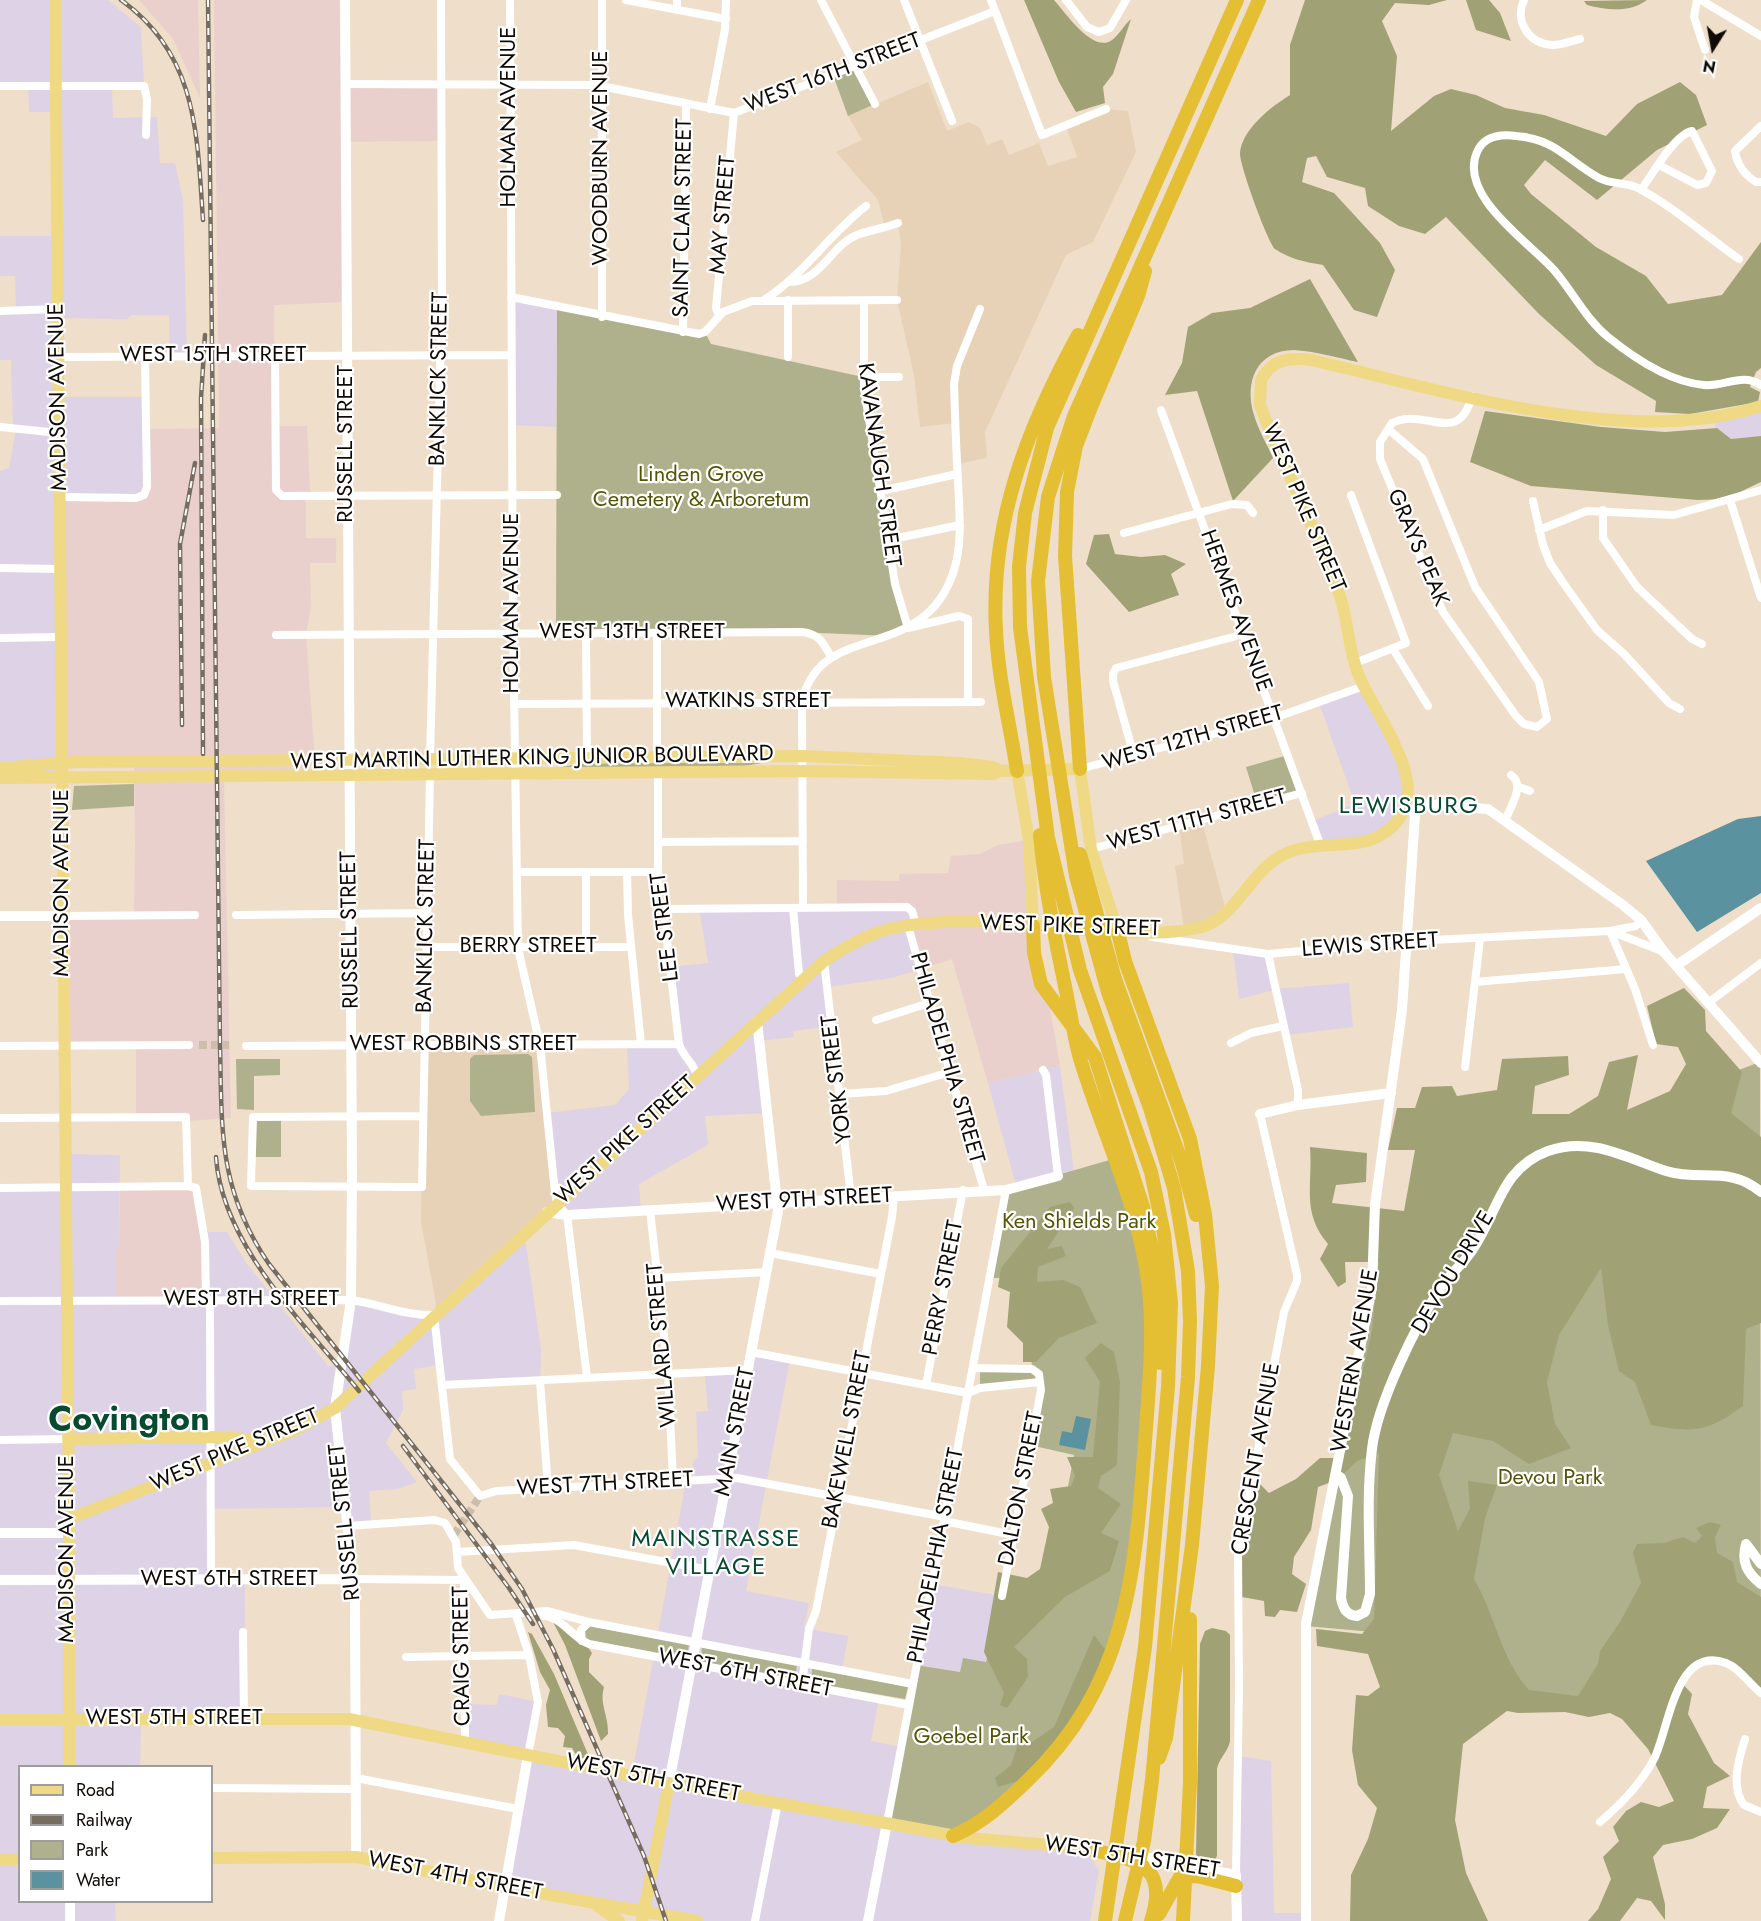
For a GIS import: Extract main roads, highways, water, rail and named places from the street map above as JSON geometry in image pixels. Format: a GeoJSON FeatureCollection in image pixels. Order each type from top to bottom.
{"type":"FeatureCollection","features":[{"type":"Feature","properties":{"kind":"highway"},"geometry":{"type":"LineString","coordinates":[[1155,1535],[1151,1488],[1161,1345],[1160,1306],[1152,1239],[1076,1038],[1042,858],[1018,601],[1025,513],[1047,428],[1237,0]]}},
{"type":"Feature","properties":{"kind":"highway"},"geometry":{"type":"LineString","coordinates":[[1125,1921],[1146,1832],[1152,1780],[1188,1377],[1190,1321],[1185,1245],[1168,1169],[1160,1118],[1104,961],[1059,778],[1038,604],[1041,544],[1048,496],[1074,416],[1259,0]]}},
{"type":"Feature","properties":{"kind":"highway"},"geometry":{"type":"LineString","coordinates":[[1080,769],[1065,556],[1067,492],[1077,446],[1138,296],[1154,234]]}},
{"type":"Feature","properties":{"kind":"highway"},"geometry":{"type":"LineString","coordinates":[[1017,771],[996,631],[995,577],[1003,519],[1014,476],[1038,412],[1079,333],[1114,277]]}},
{"type":"Feature","properties":{"kind":"highway"},"geometry":{"type":"LineString","coordinates":[[1033,750],[1048,838],[1076,957],[1152,1172],[1164,1234],[1171,1303],[1171,1343],[1140,1682],[1105,1921]]}},
{"type":"Feature","properties":{"kind":"highway"},"geometry":{"type":"LineString","coordinates":[[1033,926],[1035,963],[1048,997],[1083,1038],[1095,1057],[1113,1133]]}},
{"type":"Feature","properties":{"kind":"highway"},"geometry":{"type":"LineString","coordinates":[[1126,932],[1125,961],[1180,1112],[1199,1228],[1210,1324],[1192,1545],[1166,1738],[1152,1780]]}},
{"type":"Feature","properties":{"kind":"highway"},"geometry":{"type":"LineString","coordinates":[[1035,963],[1039,955],[1050,948],[1113,948],[1125,961]]}},
{"type":"Feature","properties":{"kind":"highway"},"geometry":{"type":"LineString","coordinates":[[1160,1118],[1189,1161]]}},
{"type":"Feature","properties":{"kind":"highway"},"geometry":{"type":"LineString","coordinates":[[953,1836],[989,1817],[1064,1743],[1079,1722],[1101,1679],[1124,1615],[1137,1543],[1151,1359],[1147,1272],[1129,1180]]}},
{"type":"Feature","properties":{"kind":"highway"},"geometry":{"type":"LineString","coordinates":[[1186,1861],[1190,1783],[1192,1545]]}},
{"type":"Feature","properties":{"kind":"highway"},"geometry":{"type":"LineString","coordinates":[[1085,1848],[1131,1860],[1154,1876],[1158,1892],[1151,1921]]}},
{"type":"Feature","properties":{"kind":"highway"},"geometry":{"type":"LineString","coordinates":[[1156,1921],[1176,1880],[1180,1877],[1197,1876],[1236,1880]]}},
{"type":"Feature","properties":{"kind":"highway"},"geometry":{"type":"LineString","coordinates":[[1183,1921],[1185,1882]]}},
{"type":"Feature","properties":{"kind":"main road","name":"MADISON AVENUE"},"geometry":{"type":"LineString","coordinates":[[55,0],[69,1439],[69,1765]]}},
{"type":"Feature","properties":{"kind":"main road","name":"WEST PIKE STREET"},"geometry":{"type":"LineString","coordinates":[[69,1519],[270,1441],[335,1408],[434,1315],[824,961],[862,939],[912,925],[1033,926],[1126,932],[1203,927],[1226,911],[1271,860],[1296,849],[1363,843],[1380,837],[1400,817],[1407,803],[1408,789],[1404,771],[1387,727],[1364,686],[1355,663],[1339,592],[1260,405],[1261,380],[1278,362],[1296,358],[1518,407],[1617,420],[1684,420],[1761,406]]}},
{"type":"Feature","properties":{"kind":"main road","name":"WEST MARTIN LUTHER KING JUNIOR BOULEVARD"},"geometry":{"type":"LineString","coordinates":[[0,768],[134,762],[802,756],[960,763],[993,766],[1000,771]]}},
{"type":"Feature","properties":{"kind":"main road","name":"WEST 12TH STREET"},"geometry":{"type":"LineString","coordinates":[[1017,771],[1080,769]]}},
{"type":"Feature","properties":{"kind":"main road"},"geometry":{"type":"LineString","coordinates":[[1080,769],[1091,849],[1126,932]]}},
{"type":"Feature","properties":{"kind":"main road","name":"WEST MARTIN LUTHER KING JUNIOR BOULEVARD"},"geometry":{"type":"LineString","coordinates":[[0,778],[134,775],[802,771],[994,774],[1000,771],[1017,771]]}},
{"type":"Feature","properties":{"kind":"main road"},"geometry":{"type":"LineString","coordinates":[[1017,771],[1029,840],[1033,926]]}},
{"type":"Feature","properties":{"kind":"main road"},"geometry":{"type":"LineString","coordinates":[[69,1439],[212,1437],[270,1441]]}},
{"type":"Feature","properties":{"kind":"main road","name":"WEST 5TH STREET"},"geometry":{"type":"LineString","coordinates":[[0,1719],[355,1720],[669,1783],[953,1836],[1085,1848]]}},
{"type":"Feature","properties":{"kind":"main road","name":"MAIN STREET"},"geometry":{"type":"LineString","coordinates":[[643,1916],[669,1783]]}},
{"type":"Feature","properties":{"kind":"main road","name":"WEST 4TH STREET"},"geometry":{"type":"LineString","coordinates":[[213,1858],[356,1857],[591,1902],[643,1916],[697,1921]]}},
{"type":"Feature","properties":{"kind":"main road"},"geometry":{"type":"LineString","coordinates":[[0,1859],[18,1859]]}},
{"type":"Feature","properties":{"kind":"main road"},"geometry":{"type":"LineString","coordinates":[[591,1902],[619,1921]]}},
{"type":"Feature","properties":{"kind":"water"},"geometry":{"type":"Polygon","coordinates":[[[1761,816],[1761,893],[1697,932],[1646,861],[1738,819],[1761,816]]]}},
{"type":"Feature","properties":{"kind":"water"},"geometry":{"type":"Polygon","coordinates":[[[1076,1416],[1091,1419],[1085,1450],[1059,1445],[1062,1431],[1072,1433],[1076,1416]]]}},
{"type":"Feature","properties":{"kind":"tunnel"},"geometry":{"type":"LineString","coordinates":[[199,1045],[229,1045]]}},
{"type":"Feature","properties":{"kind":"tunnel"},"geometry":{"type":"LineString","coordinates":[[454,1535],[480,1496]]}},
{"type":"Feature","properties":{"kind":"railway"},"geometry":{"type":"LineString","coordinates":[[121,0],[146,22],[165,46],[179,71],[189,99],[195,128],[203,220]]}},
{"type":"Feature","properties":{"kind":"railway"},"geometry":{"type":"LineString","coordinates":[[208,0],[221,1105],[226,1159],[240,1210],[252,1237],[269,1264],[492,1545],[522,1589],[553,1649],[644,1856],[666,1921]]}},
{"type":"Feature","properties":{"kind":"railway"},"geometry":{"type":"LineString","coordinates":[[203,754],[201,398],[205,335]]}},
{"type":"Feature","properties":{"kind":"railway"},"geometry":{"type":"LineString","coordinates":[[182,725],[180,544],[195,463]]}},
{"type":"Feature","properties":{"kind":"railway"},"geometry":{"type":"LineString","coordinates":[[216,1157],[222,1190],[233,1222],[250,1253],[292,1311],[359,1391]]}},
{"type":"Feature","properties":{"kind":"railway"},"geometry":{"type":"LineString","coordinates":[[403,1446],[509,1588],[533,1624]]}},
{"type":"Feature","properties":{"kind":"district","name":"LEWISBURG"},"geometry":{"type":"Point","coordinates":[1409,807]}},
{"type":"Feature","properties":{"kind":"district","name":"Covington"},"geometry":{"type":"Point","coordinates":[129,1422]}},
{"type":"Feature","properties":{"kind":"district","name":"MAINSTRASSE VILLAGE"},"geometry":{"type":"Point","coordinates":[716,1554]}},
{"type":"Feature","properties":{"kind":"park label","name":"Linden Grove Cemetery & Arboretum"},"geometry":{"type":"Point","coordinates":[701,488]}},
{"type":"Feature","properties":{"kind":"park label","name":"Ken Shields Park"},"geometry":{"type":"Point","coordinates":[1079,1223]}},
{"type":"Feature","properties":{"kind":"park label","name":"Devou Park"},"geometry":{"type":"Point","coordinates":[1550,1479]}},
{"type":"Feature","properties":{"kind":"park label","name":"Goebel Park"},"geometry":{"type":"Point","coordinates":[971,1738]}}]}
